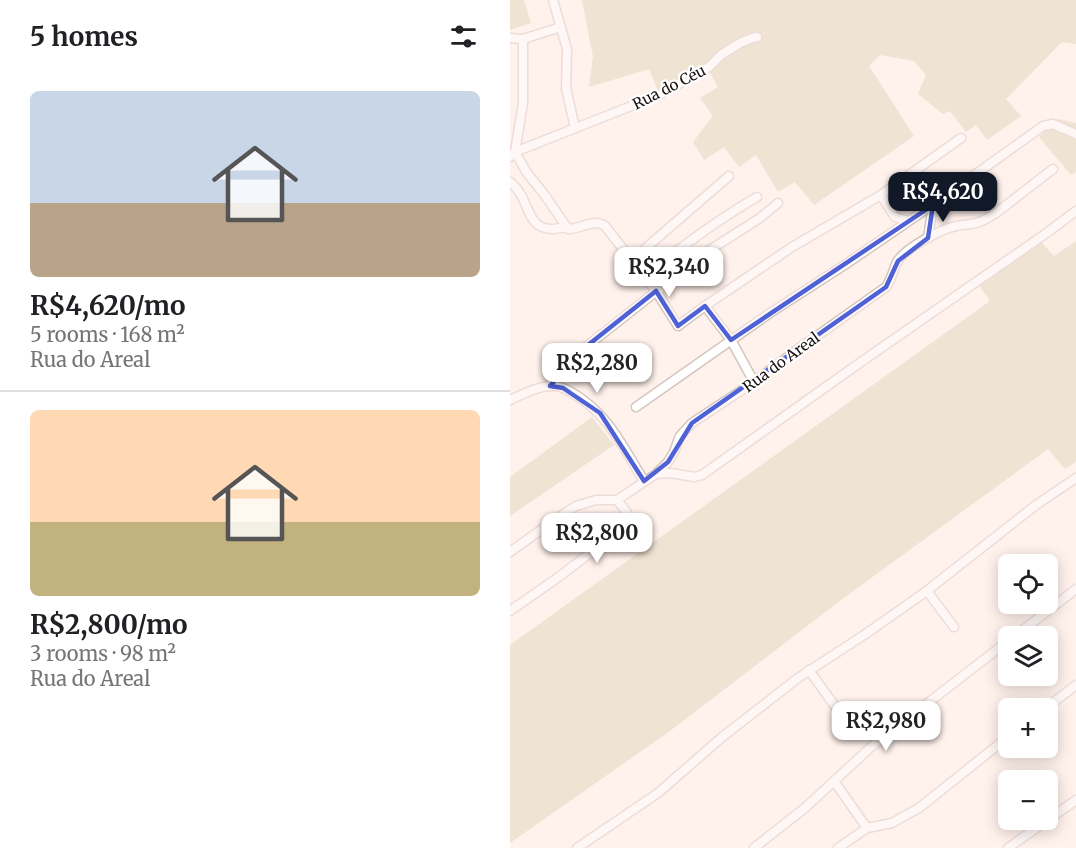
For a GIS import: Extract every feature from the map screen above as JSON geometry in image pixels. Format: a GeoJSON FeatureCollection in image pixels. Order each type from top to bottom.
{"type":"FeatureCollection","features":[{"type":"Feature","properties":{"kind":"street"},"geometry":{"type":"LineString","coordinates":[[553,0],[567,50],[567,96],[575,128]]}},
{"type":"Feature","properties":{"kind":"street"},"geometry":{"type":"LineString","coordinates":[[510,38],[523,39],[561,27]]}},
{"type":"Feature","properties":{"kind":"street","name":"Rua do Céu"},"geometry":{"type":"LineString","coordinates":[[513,154],[673,87],[709,68],[721,55],[740,43],[757,37]]}},
{"type":"Feature","properties":{"kind":"street"},"geometry":{"type":"LineString","coordinates":[[523,39],[523,103],[513,154],[570,228]]}},
{"type":"Feature","properties":{"kind":"street"},"geometry":{"type":"LineString","coordinates":[[636,407],[731,340],[933,205],[1043,126],[1053,124],[1076,134]]}},
{"type":"Feature","properties":{"kind":"street"},"geometry":{"type":"LineString","coordinates":[[510,182],[524,201],[535,224],[554,230],[592,222],[601,223],[645,276],[678,326],[792,247],[881,195],[961,138]]}},
{"type":"Feature","properties":{"kind":"street","name":"Rua do Areal"},"geometry":{"type":"LineString","coordinates":[[510,552],[576,506],[596,500],[616,500],[656,474],[668,462],[680,436],[692,423],[754,382],[886,287],[898,261],[908,250],[945,229],[979,222],[996,213],[1053,169]]}},
{"type":"Feature","properties":{"kind":"street"},"geometry":{"type":"LineString","coordinates":[[632,260],[729,176]]}},
{"type":"Feature","properties":{"kind":"street"},"geometry":{"type":"LineString","coordinates":[[881,195],[895,217],[908,222]]}},
{"type":"Feature","properties":{"kind":"street"},"geometry":{"type":"LineString","coordinates":[[645,276],[694,237],[733,210],[758,197]]}},
{"type":"Feature","properties":{"kind":"street"},"geometry":{"type":"LineString","coordinates":[[550,386],[578,353],[705,253],[760,218],[778,203]]}},
{"type":"Feature","properties":{"kind":"street"},"geometry":{"type":"LineString","coordinates":[[928,238],[933,205]]}},
{"type":"Feature","properties":{"kind":"street"},"geometry":{"type":"LineString","coordinates":[[656,474],[702,476],[1076,211]]}},
{"type":"Feature","properties":{"kind":"street"},"geometry":{"type":"LineString","coordinates":[[705,306],[731,340],[754,382]]}},
{"type":"Feature","properties":{"kind":"street"},"geometry":{"type":"LineString","coordinates":[[510,400],[550,386],[570,392],[600,413],[612,427],[644,481]]}},
{"type":"Feature","properties":{"kind":"street"},"geometry":{"type":"LineString","coordinates":[[577,848],[658,793],[720,738],[808,670],[864,635],[927,591],[1036,506],[1076,478]]}},
{"type":"Feature","properties":{"kind":"street"},"geometry":{"type":"LineString","coordinates":[[510,611],[628,524],[629,516],[616,500]]}},
{"type":"Feature","properties":{"kind":"street"},"geometry":{"type":"LineString","coordinates":[[1028,626],[1076,589]]}},
{"type":"Feature","properties":{"kind":"street"},"geometry":{"type":"LineString","coordinates":[[927,591],[954,627]]}},
{"type":"Feature","properties":{"kind":"street"},"geometry":{"type":"LineString","coordinates":[[754,848],[806,807],[871,747],[998,649]]}},
{"type":"Feature","properties":{"kind":"street"},"geometry":{"type":"LineString","coordinates":[[808,670],[839,712]]}},
{"type":"Feature","properties":{"kind":"street"},"geometry":{"type":"LineString","coordinates":[[1058,699],[1076,685]]}},
{"type":"Feature","properties":{"kind":"street"},"geometry":{"type":"LineString","coordinates":[[838,848],[867,828],[882,826],[919,808],[998,745]]}},
{"type":"Feature","properties":{"kind":"street"},"geometry":{"type":"LineString","coordinates":[[834,781],[867,828]]}},
{"type":"Feature","properties":{"kind":"street"},"geometry":{"type":"LineString","coordinates":[[1008,848],[1076,800]]}},
{"type":"Feature","properties":{"kind":"highlighted area"},"geometry":{"type":"Polygon","coordinates":[[[933,205],[928,238],[898,261],[886,287],[692,423],[668,462],[644,481],[600,413],[563,388],[550,386],[578,353],[656,291],[678,326],[705,306],[731,340],[933,205]]]}},
{"type":"Feature","properties":{"kind":"shaded area"},"geometry":{"type":"Polygon","coordinates":[[[510,0],[524,0],[531,23],[510,30],[510,0]]]}},
{"type":"Feature","properties":{"kind":"shaded area"},"geometry":{"type":"Polygon","coordinates":[[[582,0],[1076,0],[1076,44],[1062,42],[1006,99],[1021,116],[987,140],[976,125],[966,132],[950,111],[943,114],[918,94],[926,75],[914,61],[880,55],[869,66],[914,136],[814,205],[795,182],[778,192],[756,155],[739,167],[724,147],[704,160],[693,142],[713,116],[700,98],[718,87],[706,65],[658,91],[649,69],[589,87],[593,57],[582,0]]]}},
{"type":"Feature","properties":{"kind":"shaded area"},"geometry":{"type":"Polygon","coordinates":[[[1058,119],[1076,123],[1076,172],[1071,175],[1039,137],[1058,119]]]}},
{"type":"Feature","properties":{"kind":"shaded area"},"geometry":{"type":"Polygon","coordinates":[[[1076,241],[1076,462],[1065,469],[1048,449],[841,600],[670,731],[510,843],[510,645],[990,301],[979,285],[1041,242],[1054,256],[1076,241]]]}},
{"type":"Feature","properties":{"kind":"shaded area"},"geometry":{"type":"Polygon","coordinates":[[[592,417],[614,445],[510,516],[510,477],[592,417]]]}}]}
